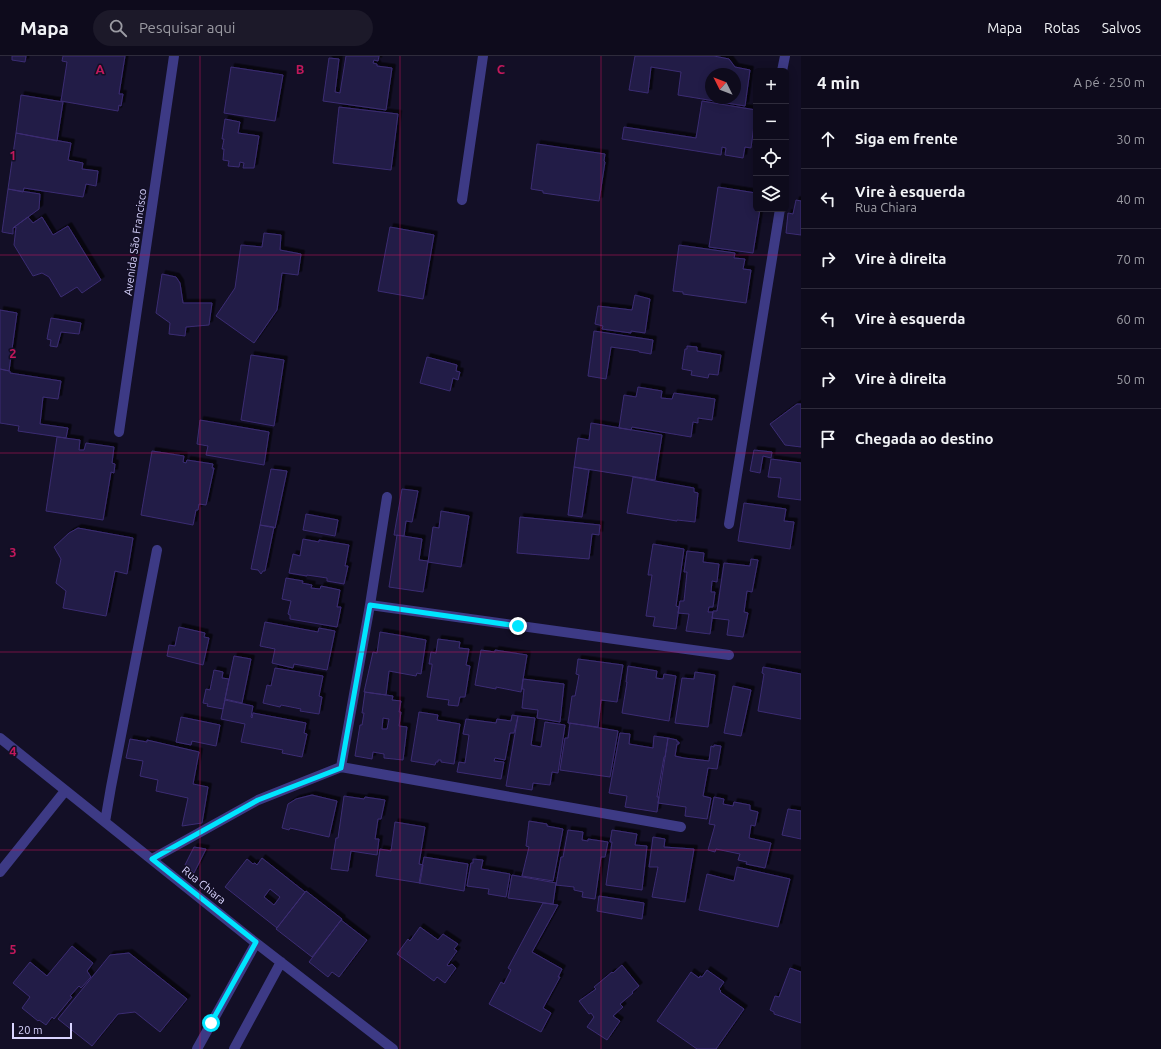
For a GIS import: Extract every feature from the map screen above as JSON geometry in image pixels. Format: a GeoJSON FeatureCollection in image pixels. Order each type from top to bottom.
{"type":"FeatureCollection","features":[{"type":"Feature","properties":{"kind":"street","name":"Avenida São Francisco"},"geometry":{"type":"LineString","coordinates":[[119,432],[174,56]]}},
{"type":"Feature","properties":{"kind":"street"},"geometry":{"type":"LineString","coordinates":[[462,200],[484,56]]}},
{"type":"Feature","properties":{"kind":"street"},"geometry":{"type":"LineString","coordinates":[[782,68],[784,56]]}},
{"type":"Feature","properties":{"kind":"street"},"geometry":{"type":"LineString","coordinates":[[729,524],[780,212]]}},
{"type":"Feature","properties":{"kind":"street"},"geometry":{"type":"LineString","coordinates":[[341,768],[370,605],[387,496]]}},
{"type":"Feature","properties":{"kind":"street"},"geometry":{"type":"LineString","coordinates":[[105,822],[157,550]]}},
{"type":"Feature","properties":{"kind":"street"},"geometry":{"type":"LineString","coordinates":[[370,605],[729,655]]}},
{"type":"Feature","properties":{"kind":"street","name":"Rua Chiara"},"geometry":{"type":"LineString","coordinates":[[0,738],[281,962],[393,1049]]}},
{"type":"Feature","properties":{"kind":"street"},"geometry":{"type":"LineString","coordinates":[[152,859],[258,800],[341,768],[681,827]]}},
{"type":"Feature","properties":{"kind":"street"},"geometry":{"type":"LineString","coordinates":[[0,872],[65,791]]}},
{"type":"Feature","properties":{"kind":"street"},"geometry":{"type":"LineString","coordinates":[[197,1049],[256,942]]}},
{"type":"Feature","properties":{"kind":"street"},"geometry":{"type":"LineString","coordinates":[[234,1049],[281,962]]}},
{"type":"Feature","properties":{"kind":"building"},"geometry":{"type":"Polygon","coordinates":[[[12,56],[26,56],[25,62],[12,60],[12,56]]]}},
{"type":"Feature","properties":{"kind":"building"},"geometry":{"type":"Polygon","coordinates":[[[63,56],[125,56],[119,94],[123,94],[121,106],[119,105],[118,111],[61,101],[67,62],[62,61],[63,56]]]}},
{"type":"Feature","properties":{"kind":"building"},"geometry":{"type":"Polygon","coordinates":[[[346,56],[379,56],[378,61],[374,60],[373,63],[377,64],[377,66],[392,68],[386,110],[323,101],[329,58],[339,59],[335,92],[340,93],[346,56]]]}},
{"type":"Feature","properties":{"kind":"building"},"geometry":{"type":"Polygon","coordinates":[[[635,56],[714,56],[729,59],[735,67],[740,68],[705,68],[705,99],[678,95],[681,72],[651,67],[648,93],[629,90],[635,56]]]}},
{"type":"Feature","properties":{"kind":"building"},"geometry":{"type":"Polygon","coordinates":[[[231,67],[283,75],[275,121],[224,113],[231,67]]]}},
{"type":"Feature","properties":{"kind":"building"},"geometry":{"type":"Polygon","coordinates":[[[741,68],[750,70],[745,106],[733,104],[741,104],[741,68]]]}},
{"type":"Feature","properties":{"kind":"building"},"geometry":{"type":"Polygon","coordinates":[[[21,95],[63,102],[57,141],[16,133],[21,95]]]}},
{"type":"Feature","properties":{"kind":"building"},"geometry":{"type":"Polygon","coordinates":[[[702,101],[705,102],[705,104],[720,104],[753,110],[753,133],[751,148],[745,147],[743,158],[725,155],[726,148],[722,147],[721,155],[622,139],[624,127],[696,138],[702,101]]]}},
{"type":"Feature","properties":{"kind":"building"},"geometry":{"type":"Polygon","coordinates":[[[339,107],[398,114],[391,170],[333,163],[339,107]]]}},
{"type":"Feature","properties":{"kind":"building"},"geometry":{"type":"Polygon","coordinates":[[[225,119],[240,122],[238,133],[259,136],[254,168],[243,168],[244,163],[240,162],[239,167],[228,166],[229,161],[223,160],[224,149],[222,149],[224,139],[222,139],[225,119]]]}},
{"type":"Feature","properties":{"kind":"building"},"geometry":{"type":"Polygon","coordinates":[[[16,133],[71,143],[68,160],[83,163],[82,169],[98,171],[96,186],[86,184],[83,197],[24,188],[23,192],[8,189],[16,133]]]}},
{"type":"Feature","properties":{"kind":"building"},"geometry":{"type":"Polygon","coordinates":[[[537,144],[605,154],[599,201],[543,193],[543,191],[531,189],[537,144]]]}},
{"type":"Feature","properties":{"kind":"building"},"geometry":{"type":"Polygon","coordinates":[[[718,187],[753,193],[753,212],[760,212],[753,253],[709,247],[718,187]]]}},
{"type":"Feature","properties":{"kind":"building"},"geometry":{"type":"Polygon","coordinates":[[[8,189],[40,194],[39,209],[13,228],[13,234],[2,232],[8,189]]]}},
{"type":"Feature","properties":{"kind":"building"},"geometry":{"type":"Polygon","coordinates":[[[796,200],[801,201],[801,235],[786,233],[788,213],[793,214],[796,200]]]}},
{"type":"Feature","properties":{"kind":"building"},"geometry":{"type":"Polygon","coordinates":[[[28,217],[33,223],[42,217],[53,235],[68,226],[101,280],[82,293],[77,287],[61,297],[49,277],[42,273],[33,276],[14,245],[16,227],[13,228],[28,217]]]}},
{"type":"Feature","properties":{"kind":"building"},"geometry":{"type":"Polygon","coordinates":[[[390,227],[434,235],[423,299],[378,291],[390,227]]]}},
{"type":"Feature","properties":{"kind":"building"},"geometry":{"type":"Polygon","coordinates":[[[264,233],[281,235],[280,250],[301,254],[298,275],[282,273],[277,310],[254,343],[216,316],[235,288],[241,245],[262,247],[264,233]]]}},
{"type":"Feature","properties":{"kind":"building"},"geometry":{"type":"Polygon","coordinates":[[[679,245],[735,253],[734,258],[745,259],[743,269],[751,270],[746,303],[683,294],[683,292],[673,291],[679,245]]]}},
{"type":"Feature","properties":{"kind":"building"},"geometry":{"type":"Polygon","coordinates":[[[162,274],[176,277],[180,283],[183,303],[212,303],[209,325],[186,327],[185,336],[169,334],[170,323],[156,313],[162,274]]]}},
{"type":"Feature","properties":{"kind":"building"},"geometry":{"type":"Polygon","coordinates":[[[635,295],[650,299],[645,333],[631,331],[631,333],[602,329],[603,326],[595,324],[598,306],[632,310],[635,295]]]}},
{"type":"Feature","properties":{"kind":"building"},"geometry":{"type":"Polygon","coordinates":[[[0,310],[17,313],[9,371],[0,369],[0,310]]]}},
{"type":"Feature","properties":{"kind":"building"},"geometry":{"type":"Polygon","coordinates":[[[51,318],[81,323],[79,334],[61,332],[57,347],[50,346],[51,340],[47,339],[51,318]]]}},
{"type":"Feature","properties":{"kind":"building"},"geometry":{"type":"Polygon","coordinates":[[[594,331],[653,340],[651,354],[611,347],[606,379],[588,376],[594,331]]]}},
{"type":"Feature","properties":{"kind":"building"},"geometry":{"type":"Polygon","coordinates":[[[687,346],[697,347],[697,351],[721,355],[718,375],[709,374],[708,378],[691,375],[692,371],[682,369],[685,349],[687,349],[687,346]]]}},
{"type":"Feature","properties":{"kind":"building"},"geometry":{"type":"Polygon","coordinates":[[[251,355],[284,360],[274,426],[241,420],[251,355]]]}},
{"type":"Feature","properties":{"kind":"building"},"geometry":{"type":"Polygon","coordinates":[[[427,357],[457,365],[456,371],[460,372],[458,380],[453,378],[450,391],[420,383],[427,357]]]}},
{"type":"Feature","properties":{"kind":"building"},"geometry":{"type":"Polygon","coordinates":[[[0,369],[10,371],[10,373],[61,381],[58,399],[43,397],[40,424],[68,428],[66,438],[18,431],[19,426],[0,423],[0,369]]]}},
{"type":"Feature","properties":{"kind":"building"},"geometry":{"type":"Polygon","coordinates":[[[638,387],[662,391],[661,398],[672,399],[674,393],[715,399],[712,420],[698,418],[698,423],[693,422],[691,437],[632,427],[631,430],[619,428],[624,395],[636,397],[638,387]]]}},
{"type":"Feature","properties":{"kind":"building"},"geometry":{"type":"Polygon","coordinates":[[[797,404],[801,404],[801,447],[785,445],[770,424],[797,404]]]}},
{"type":"Feature","properties":{"kind":"building"},"geometry":{"type":"Polygon","coordinates":[[[200,420],[269,432],[264,465],[206,455],[208,446],[197,444],[200,420]]]}},
{"type":"Feature","properties":{"kind":"building"},"geometry":{"type":"Polygon","coordinates":[[[591,423],[662,435],[655,480],[574,467],[578,438],[589,440],[591,423]]]}},
{"type":"Feature","properties":{"kind":"building"},"geometry":{"type":"Polygon","coordinates":[[[57,437],[80,440],[79,450],[84,450],[86,443],[114,447],[112,463],[115,464],[114,473],[111,472],[103,520],[46,511],[57,437]]]}},
{"type":"Feature","properties":{"kind":"building"},"geometry":{"type":"Polygon","coordinates":[[[754,450],[772,452],[771,458],[763,456],[760,473],[750,471],[754,450]]]}},
{"type":"Feature","properties":{"kind":"building"},"geometry":{"type":"Polygon","coordinates":[[[152,451],[184,456],[183,462],[186,463],[187,460],[213,464],[212,468],[214,468],[206,505],[199,504],[198,510],[196,510],[193,525],[141,515],[152,451]]]}},
{"type":"Feature","properties":{"kind":"building"},"geometry":{"type":"Polygon","coordinates":[[[771,459],[801,463],[801,500],[778,497],[781,478],[768,477],[771,459]]]}},
{"type":"Feature","properties":{"kind":"building"},"geometry":{"type":"Polygon","coordinates":[[[574,467],[589,470],[582,517],[568,515],[574,467]]]}},
{"type":"Feature","properties":{"kind":"building"},"geometry":{"type":"Polygon","coordinates":[[[271,469],[287,471],[275,528],[260,525],[271,469]]]}},
{"type":"Feature","properties":{"kind":"building"},"geometry":{"type":"Polygon","coordinates":[[[633,477],[694,488],[694,492],[698,493],[695,522],[677,521],[627,513],[633,477]]]}},
{"type":"Feature","properties":{"kind":"building"},"geometry":{"type":"Polygon","coordinates":[[[402,489],[418,491],[412,522],[406,521],[404,536],[394,535],[402,489]]]}},
{"type":"Feature","properties":{"kind":"building"},"geometry":{"type":"Polygon","coordinates":[[[744,503],[786,509],[784,521],[794,522],[790,549],[738,541],[744,503]]]}},
{"type":"Feature","properties":{"kind":"building"},"geometry":{"type":"Polygon","coordinates":[[[441,511],[469,516],[461,567],[428,562],[433,527],[439,528],[441,511]]]}},
{"type":"Feature","properties":{"kind":"building"},"geometry":{"type":"Polygon","coordinates":[[[306,514],[338,520],[335,536],[303,530],[306,514]]]}},
{"type":"Feature","properties":{"kind":"building"},"geometry":{"type":"Polygon","coordinates":[[[520,517],[600,525],[599,535],[592,534],[589,559],[517,553],[520,517]]]}},
{"type":"Feature","properties":{"kind":"building"},"geometry":{"type":"Polygon","coordinates":[[[260,525],[274,527],[265,571],[261,574],[258,570],[251,569],[260,525]]]}},
{"type":"Feature","properties":{"kind":"building"},"geometry":{"type":"Polygon","coordinates":[[[78,528],[133,538],[127,574],[115,571],[106,616],[63,608],[66,591],[56,583],[61,559],[54,547],[69,533],[78,528]]]}},
{"type":"Feature","properties":{"kind":"building"},"geometry":{"type":"Polygon","coordinates":[[[397,535],[422,539],[419,560],[428,561],[423,592],[389,587],[397,535]]]}},
{"type":"Feature","properties":{"kind":"building"},"geometry":{"type":"Polygon","coordinates":[[[303,539],[349,545],[345,566],[348,566],[344,584],[327,581],[327,578],[289,573],[293,554],[300,556],[303,539]]]}},
{"type":"Feature","properties":{"kind":"building"},"geometry":{"type":"Polygon","coordinates":[[[653,544],[684,549],[676,606],[679,607],[676,629],[653,626],[655,617],[646,616],[652,575],[648,575],[653,544]]]}},
{"type":"Feature","properties":{"kind":"building"},"geometry":{"type":"Polygon","coordinates":[[[687,551],[704,553],[703,562],[719,564],[717,582],[712,581],[711,592],[715,592],[713,607],[709,607],[708,612],[713,612],[710,634],[686,631],[689,614],[678,613],[680,601],[684,601],[687,572],[684,572],[687,551]]]}},
{"type":"Feature","properties":{"kind":"building"},"geometry":{"type":"Polygon","coordinates":[[[751,559],[758,560],[752,592],[747,591],[744,612],[748,613],[743,637],[727,635],[729,620],[712,618],[713,611],[717,611],[724,563],[750,566],[751,559]]]}},
{"type":"Feature","properties":{"kind":"building"},"geometry":{"type":"Polygon","coordinates":[[[286,578],[303,581],[302,583],[312,585],[311,588],[320,589],[321,586],[340,590],[337,607],[341,607],[337,627],[290,619],[290,615],[288,614],[291,601],[282,599],[286,578]]]}},
{"type":"Feature","properties":{"kind":"building"},"geometry":{"type":"Polygon","coordinates":[[[265,622],[318,632],[319,628],[335,631],[327,670],[294,664],[293,668],[272,663],[275,649],[260,646],[265,622]]]}},
{"type":"Feature","properties":{"kind":"building"},"geometry":{"type":"Polygon","coordinates":[[[179,627],[205,633],[204,637],[209,638],[203,665],[167,656],[169,645],[175,646],[179,627]]]}},
{"type":"Feature","properties":{"kind":"building"},"geometry":{"type":"Polygon","coordinates":[[[380,632],[426,640],[421,674],[417,673],[416,676],[389,671],[386,695],[364,692],[373,652],[377,653],[380,632]]]}},
{"type":"Feature","properties":{"kind":"building"},"geometry":{"type":"Polygon","coordinates":[[[438,639],[460,642],[459,648],[469,649],[466,665],[470,666],[465,697],[460,697],[458,706],[448,705],[449,700],[427,697],[432,666],[432,664],[429,664],[431,652],[436,653],[438,639]]]}},
{"type":"Feature","properties":{"kind":"building"},"geometry":{"type":"Polygon","coordinates":[[[481,650],[495,652],[495,650],[527,655],[521,692],[475,685],[481,650]]]}},
{"type":"Feature","properties":{"kind":"building"},"geometry":{"type":"Polygon","coordinates":[[[234,656],[251,659],[242,703],[225,699],[234,656]]]}},
{"type":"Feature","properties":{"kind":"building"},"geometry":{"type":"Polygon","coordinates":[[[578,659],[623,665],[617,702],[601,700],[598,727],[568,723],[572,696],[575,696],[579,675],[576,674],[578,659]]]}},
{"type":"Feature","properties":{"kind":"building"},"geometry":{"type":"Polygon","coordinates":[[[628,666],[657,671],[656,678],[663,679],[664,674],[676,676],[669,721],[622,713],[628,666]]]}},
{"type":"Feature","properties":{"kind":"building"},"geometry":{"type":"Polygon","coordinates":[[[763,667],[801,674],[801,719],[758,711],[764,674],[762,673],[763,667]]]}},
{"type":"Feature","properties":{"kind":"building"},"geometry":{"type":"Polygon","coordinates":[[[275,668],[323,676],[319,696],[322,697],[319,714],[300,711],[301,709],[281,705],[280,707],[263,703],[267,685],[271,686],[275,668]]]}},
{"type":"Feature","properties":{"kind":"building"},"geometry":{"type":"Polygon","coordinates":[[[214,670],[223,672],[222,678],[229,679],[223,709],[207,706],[208,704],[203,703],[206,689],[210,690],[214,670]]]}},
{"type":"Feature","properties":{"kind":"building"},"geometry":{"type":"Polygon","coordinates":[[[695,672],[715,675],[708,727],[675,723],[682,678],[694,679],[695,672]]]}},
{"type":"Feature","properties":{"kind":"building"},"geometry":{"type":"Polygon","coordinates":[[[523,679],[564,684],[560,722],[537,718],[538,710],[522,708],[524,689],[522,689],[523,679]]]}},
{"type":"Feature","properties":{"kind":"building"},"geometry":{"type":"Polygon","coordinates":[[[733,686],[751,690],[741,736],[724,733],[733,686]]]}},
{"type":"Feature","properties":{"kind":"building"},"geometry":{"type":"Polygon","coordinates":[[[365,692],[393,696],[392,700],[401,701],[399,726],[407,727],[403,760],[384,758],[384,754],[373,752],[372,759],[355,756],[360,725],[362,725],[364,713],[362,713],[365,692]],[[383,718],[382,729],[387,729],[389,719],[383,718]]]}},
{"type":"Feature","properties":{"kind":"building"},"geometry":{"type":"Polygon","coordinates":[[[225,700],[253,706],[252,718],[253,713],[306,723],[304,733],[307,734],[302,757],[282,753],[283,750],[241,742],[245,724],[221,719],[225,700]]]}},
{"type":"Feature","properties":{"kind":"building"},"geometry":{"type":"Polygon","coordinates":[[[419,712],[438,715],[437,720],[460,724],[454,764],[441,762],[441,760],[438,760],[435,765],[411,761],[419,712]]]}},
{"type":"Feature","properties":{"kind":"building"},"geometry":{"type":"Polygon","coordinates":[[[512,715],[518,716],[514,733],[510,733],[505,760],[495,758],[494,761],[504,762],[501,779],[457,772],[459,762],[465,763],[469,735],[463,734],[466,719],[496,723],[497,719],[511,721],[512,715]]]}},
{"type":"Feature","properties":{"kind":"building"},"geometry":{"type":"Polygon","coordinates":[[[518,716],[535,718],[531,745],[541,747],[545,722],[565,725],[558,773],[552,772],[550,785],[533,783],[532,790],[506,786],[518,716]]]}},
{"type":"Feature","properties":{"kind":"building"},"geometry":{"type":"Polygon","coordinates":[[[181,717],[220,725],[216,746],[192,741],[191,745],[176,742],[181,717]]]}},
{"type":"Feature","properties":{"kind":"building"},"geometry":{"type":"Polygon","coordinates":[[[570,723],[618,731],[610,777],[560,770],[565,738],[568,738],[570,723]]]}},
{"type":"Feature","properties":{"kind":"building"},"geometry":{"type":"Polygon","coordinates":[[[620,733],[630,734],[629,744],[653,748],[654,736],[668,738],[657,797],[659,797],[657,812],[625,807],[627,796],[609,793],[620,733]]]}},
{"type":"Feature","properties":{"kind":"building"},"geometry":{"type":"Polygon","coordinates":[[[668,738],[679,742],[679,744],[677,744],[675,756],[684,758],[709,761],[711,746],[721,746],[717,769],[708,768],[703,796],[711,798],[707,819],[685,816],[686,807],[658,803],[668,738]]]}},
{"type":"Feature","properties":{"kind":"building"},"geometry":{"type":"Polygon","coordinates":[[[130,739],[147,742],[147,740],[199,752],[193,784],[208,787],[202,823],[182,826],[188,798],[156,791],[158,780],[140,776],[143,761],[126,758],[130,739]]]}},
{"type":"Feature","properties":{"kind":"building"},"geometry":{"type":"Polygon","coordinates":[[[312,795],[337,801],[329,837],[290,828],[289,830],[282,828],[288,804],[296,799],[312,795]]]}},
{"type":"Feature","properties":{"kind":"building"},"geometry":{"type":"Polygon","coordinates":[[[344,796],[385,800],[381,819],[378,819],[375,839],[379,839],[377,855],[351,851],[348,871],[331,869],[336,838],[338,838],[344,796]]]}},
{"type":"Feature","properties":{"kind":"building"},"geometry":{"type":"Polygon","coordinates":[[[714,797],[724,799],[723,804],[733,806],[734,802],[750,805],[750,810],[758,812],[755,826],[751,825],[749,838],[771,843],[765,868],[746,864],[747,862],[738,860],[740,854],[716,849],[715,852],[708,850],[715,825],[709,824],[714,797]]]}},
{"type":"Feature","properties":{"kind":"building"},"geometry":{"type":"Polygon","coordinates":[[[788,809],[801,811],[801,839],[782,835],[788,809]]]}},
{"type":"Feature","properties":{"kind":"building"},"geometry":{"type":"Polygon","coordinates":[[[529,821],[547,824],[547,826],[563,829],[553,881],[522,876],[529,847],[526,846],[529,821]]]}},
{"type":"Feature","properties":{"kind":"building"},"geometry":{"type":"Polygon","coordinates":[[[395,822],[425,827],[419,864],[423,865],[420,883],[376,876],[380,849],[391,851],[395,822]]]}},
{"type":"Feature","properties":{"kind":"building"},"geometry":{"type":"Polygon","coordinates":[[[568,830],[583,832],[582,840],[588,841],[588,839],[608,842],[605,857],[601,857],[595,899],[582,897],[583,892],[574,890],[574,887],[556,885],[568,830]]]}},
{"type":"Feature","properties":{"kind":"building"},"geometry":{"type":"Polygon","coordinates":[[[612,830],[637,834],[635,845],[647,846],[642,890],[606,885],[612,842],[610,842],[612,830]]]}},
{"type":"Feature","properties":{"kind":"building"},"geometry":{"type":"Polygon","coordinates":[[[653,837],[665,839],[664,847],[694,849],[685,902],[652,897],[658,867],[649,867],[653,837]]]}},
{"type":"Feature","properties":{"kind":"building"},"geometry":{"type":"Polygon","coordinates":[[[194,847],[206,849],[194,873],[185,865],[194,847]]]}},
{"type":"Feature","properties":{"kind":"building"},"geometry":{"type":"Polygon","coordinates":[[[424,857],[468,864],[464,891],[419,883],[424,857]]]}},
{"type":"Feature","properties":{"kind":"building"},"geometry":{"type":"Polygon","coordinates":[[[262,858],[305,892],[277,928],[225,887],[247,859],[253,864],[255,863],[257,865],[262,858]],[[270,889],[264,897],[274,905],[280,897],[270,889]]]}},
{"type":"Feature","properties":{"kind":"building"},"geometry":{"type":"Polygon","coordinates":[[[473,859],[483,860],[481,869],[510,874],[506,897],[488,894],[489,889],[467,886],[473,859]]]}},
{"type":"Feature","properties":{"kind":"building"},"geometry":{"type":"Polygon","coordinates":[[[737,867],[790,879],[778,927],[699,910],[707,874],[734,881],[737,867]]]}},
{"type":"Feature","properties":{"kind":"building"},"geometry":{"type":"Polygon","coordinates":[[[512,875],[556,883],[553,904],[508,898],[512,875]]]}},
{"type":"Feature","properties":{"kind":"building"},"geometry":{"type":"Polygon","coordinates":[[[306,891],[342,919],[312,957],[276,929],[306,891]]]}},
{"type":"Feature","properties":{"kind":"building"},"geometry":{"type":"Polygon","coordinates":[[[599,896],[644,903],[642,919],[597,911],[599,896]]]}},
{"type":"Feature","properties":{"kind":"building"},"geometry":{"type":"Polygon","coordinates":[[[543,903],[558,905],[532,952],[562,969],[558,977],[560,977],[543,1008],[551,1013],[541,1032],[489,1004],[501,982],[504,984],[511,970],[508,968],[543,903]]]}},
{"type":"Feature","properties":{"kind":"building"},"geometry":{"type":"Polygon","coordinates":[[[341,920],[367,940],[339,977],[332,972],[328,977],[309,962],[341,920]]]}},
{"type":"Feature","properties":{"kind":"building"},"geometry":{"type":"Polygon","coordinates":[[[420,927],[438,940],[443,934],[458,944],[454,949],[457,951],[447,965],[449,966],[452,964],[456,968],[445,983],[437,977],[434,981],[397,954],[408,939],[410,941],[420,927]]]}},
{"type":"Feature","properties":{"kind":"building"},"geometry":{"type":"Polygon","coordinates":[[[72,946],[93,963],[87,971],[91,977],[81,988],[79,986],[54,1019],[52,1017],[46,1025],[39,1020],[38,1021],[22,1008],[30,997],[13,983],[30,962],[47,976],[72,946]]]}},
{"type":"Feature","properties":{"kind":"building"},"geometry":{"type":"Polygon","coordinates":[[[129,953],[187,999],[160,1032],[135,1012],[118,1014],[92,1046],[58,1019],[110,955],[129,953]]]}},
{"type":"Feature","properties":{"kind":"building"},"geometry":{"type":"Polygon","coordinates":[[[622,965],[639,986],[620,1004],[623,1007],[613,1016],[620,1021],[607,1040],[587,1027],[594,1017],[591,1013],[589,1014],[579,1001],[596,989],[594,987],[622,965]]]}},
{"type":"Feature","properties":{"kind":"building"},"geometry":{"type":"Polygon","coordinates":[[[790,968],[801,972],[801,1023],[774,1014],[774,1012],[770,1010],[775,996],[779,997],[790,968]]]}},
{"type":"Feature","properties":{"kind":"building"},"geometry":{"type":"Polygon","coordinates":[[[707,970],[724,982],[719,989],[721,991],[720,992],[744,1009],[716,1049],[697,1049],[657,1021],[691,972],[699,978],[700,976],[702,977],[707,970]]]}},
{"type":"Feature","properties":{"kind":"route"},"geometry":{"type":"LineString","coordinates":[[211,1023],[256,942],[152,859],[258,800],[341,768],[370,605],[518,626]]}}]}
